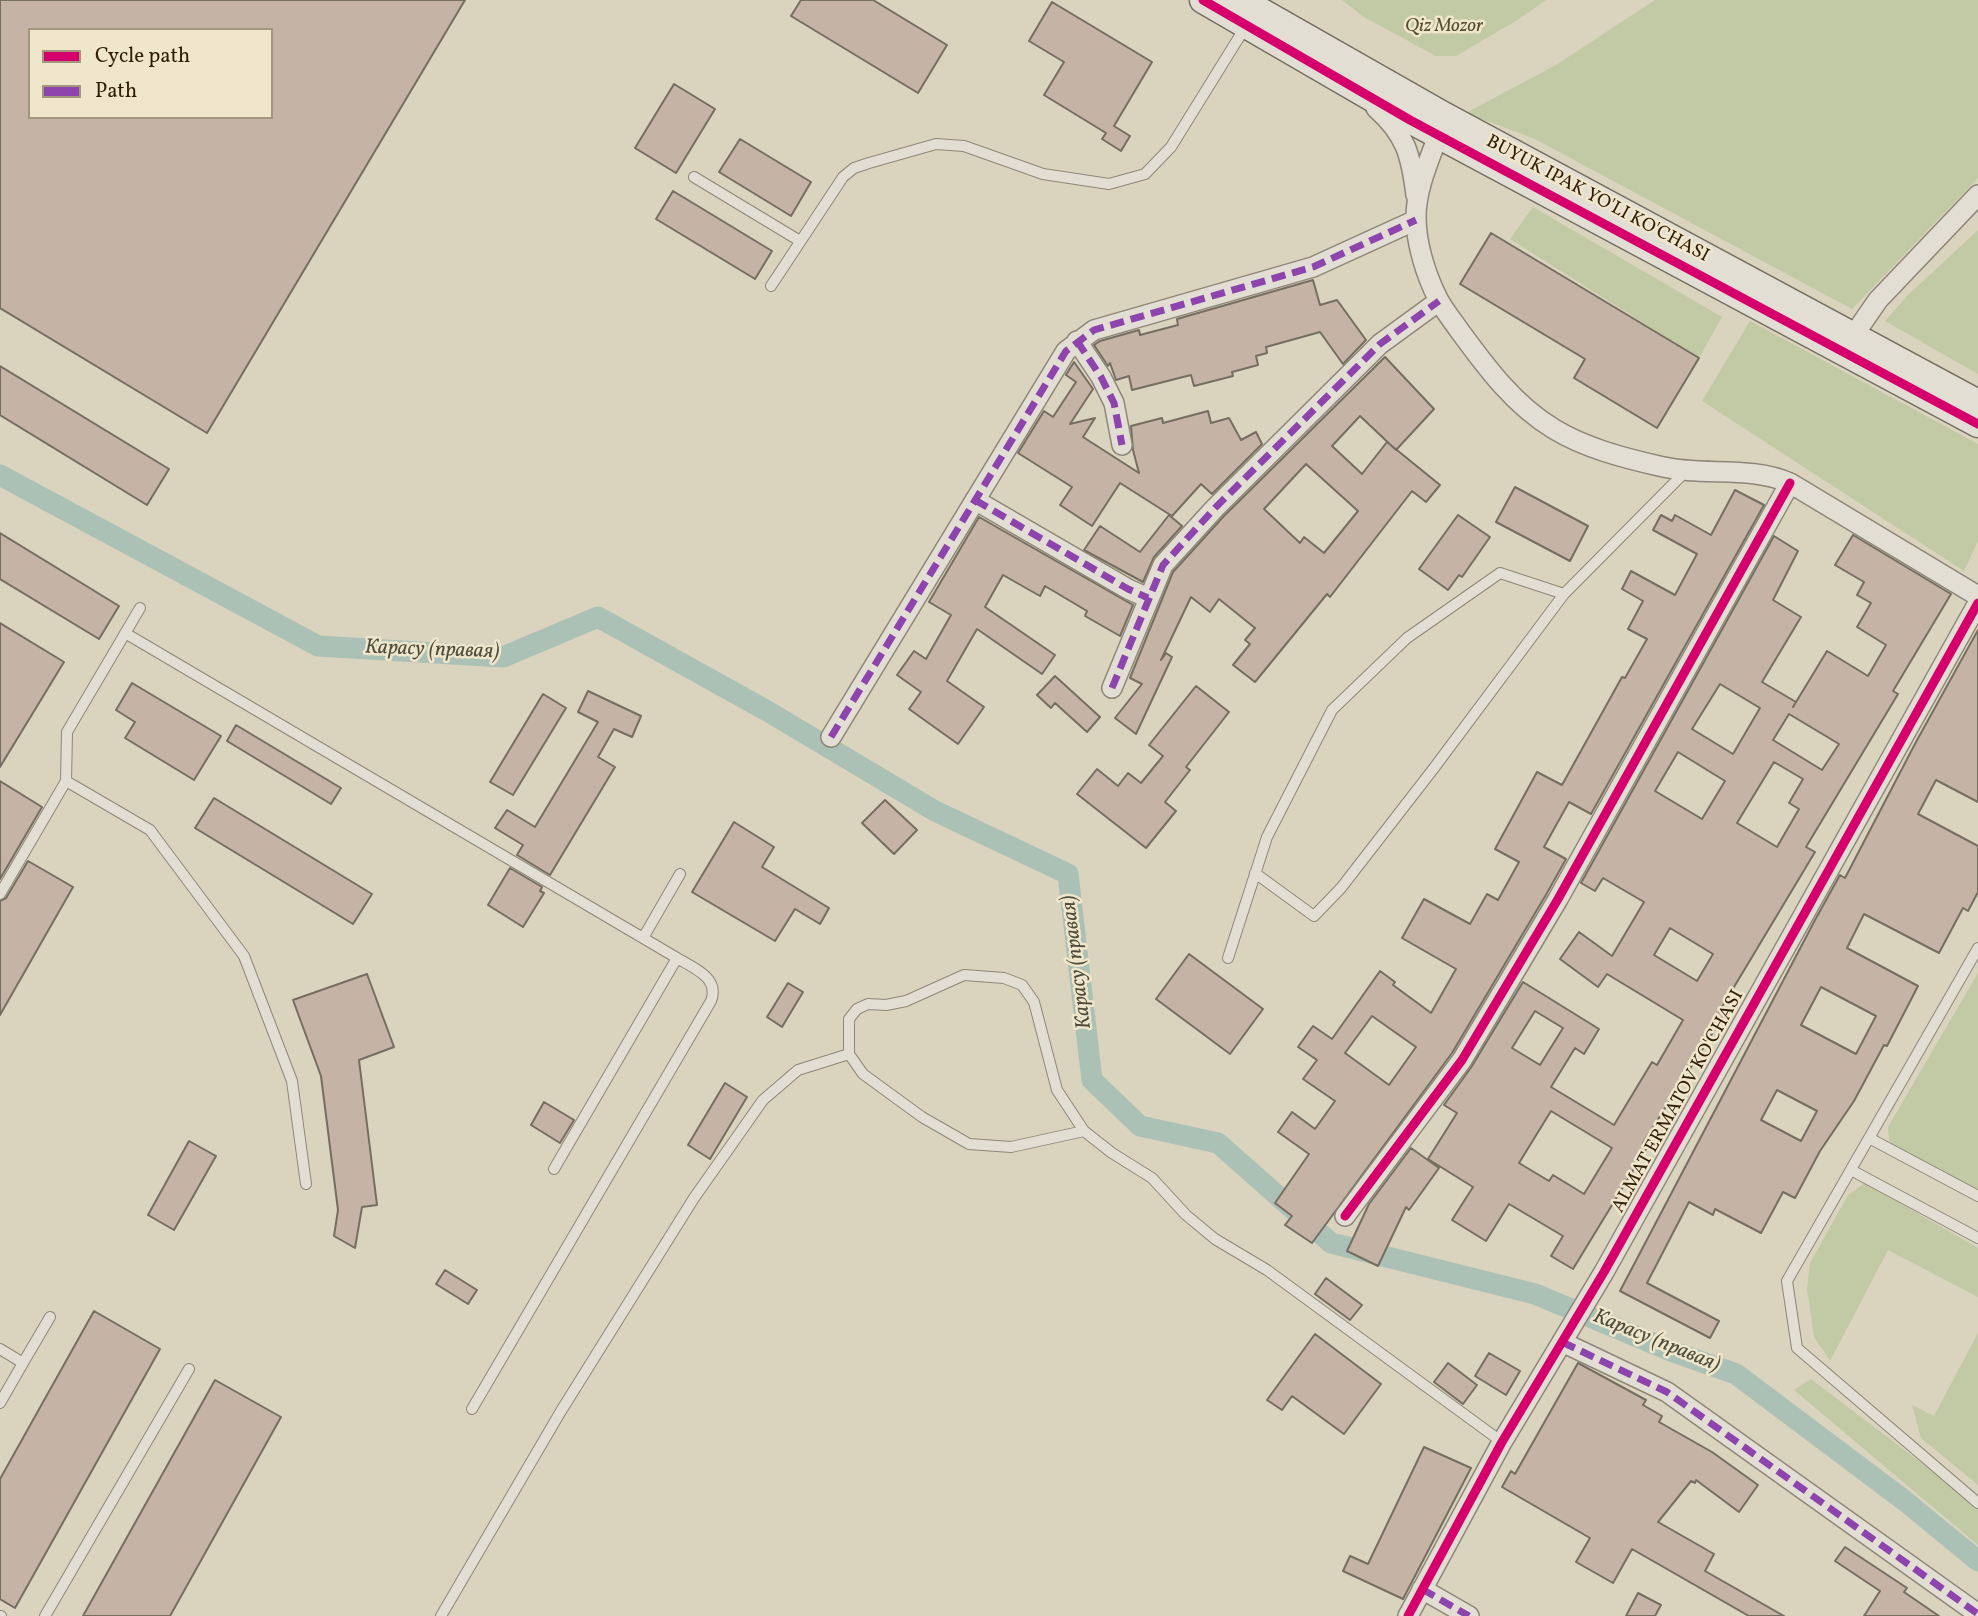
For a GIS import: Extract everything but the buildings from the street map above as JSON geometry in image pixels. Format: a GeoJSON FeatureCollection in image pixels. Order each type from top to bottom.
{"type":"FeatureCollection","features":[{"type":"Feature","properties":{"kind":"street","name":"BUYUK IPAK YO'LI KO'CHASI"},"geometry":{"type":"LineString","coordinates":[[1203,0],[1244,13],[1442,126],[1847,343],[1978,424]]}},
{"type":"Feature","properties":{"kind":"street","name":"BUYUK IPAK YO'LI KO'CHASI"},"geometry":{"type":"LineString","coordinates":[[1244,13],[1355,88],[1442,126]]}},
{"type":"Feature","properties":{"kind":"street"},"geometry":{"type":"LineString","coordinates":[[1355,88],[1394,127],[1405,142],[1411,158],[1417,200],[1416,220],[1424,265],[1439,301],[1507,392],[1531,414],[1584,444],[1685,472],[1775,476],[1978,596]]}},
{"type":"Feature","properties":{"kind":"street"},"geometry":{"type":"LineString","coordinates":[[1417,200],[1442,126]]}},
{"type":"Feature","properties":{"kind":"street"},"geometry":{"type":"LineString","coordinates":[[1847,343],[1878,300],[1978,195]]}},
{"type":"Feature","properties":{"kind":"street"},"geometry":{"type":"LineString","coordinates":[[831,737],[1066,351],[1077,341],[1094,330],[1313,267],[1416,220]]}},
{"type":"Feature","properties":{"kind":"street"},"geometry":{"type":"LineString","coordinates":[[1112,688],[1163,565],[1215,508],[1380,344],[1439,301]]}},
{"type":"Feature","properties":{"kind":"street"},"geometry":{"type":"LineString","coordinates":[[1077,341],[1101,377],[1114,403],[1122,445]]}},
{"type":"Feature","properties":{"kind":"street","name":"BUYUK IPAK YO'LI KO'CHASI"},"geometry":{"type":"LineString","coordinates":[[1847,343],[1978,403]]}},
{"type":"Feature","properties":{"kind":"street"},"geometry":{"type":"LineString","coordinates":[[1345,1216],[1462,1060],[1558,899],[1790,483]]}},
{"type":"Feature","properties":{"kind":"street"},"geometry":{"type":"LineString","coordinates":[[975,500],[1148,598]]}},
{"type":"Feature","properties":{"kind":"street","name":"ALMAT ERMATOV KO'CHASI"},"geometry":{"type":"LineString","coordinates":[[1408,1616],[1502,1441],[1604,1272],[1978,603]]}},
{"type":"Feature","properties":{"kind":"street"},"geometry":{"type":"LineString","coordinates":[[1564,1338],[1667,1392],[1978,1614]]}},
{"type":"Feature","properties":{"kind":"street"},"geometry":{"type":"LineString","coordinates":[[1422,1589],[1469,1616]]}},
{"type":"Feature","properties":{"kind":"lane"},"geometry":{"type":"LineString","coordinates":[[771,286],[833,190],[854,168],[936,144],[964,146],[1043,174],[1109,184],[1145,174],[1171,147],[1244,13]]}},
{"type":"Feature","properties":{"kind":"lane"},"geometry":{"type":"LineString","coordinates":[[694,177],[800,241]]}},
{"type":"Feature","properties":{"kind":"lane"},"geometry":{"type":"LineString","coordinates":[[1255,873],[1314,916],[1341,888],[1564,594],[1685,472]]}},
{"type":"Feature","properties":{"kind":"lane"},"geometry":{"type":"LineString","coordinates":[[1228,958],[1267,837],[1332,710],[1407,639],[1500,573],[1564,594]]}},
{"type":"Feature","properties":{"kind":"lane"},"geometry":{"type":"LineString","coordinates":[[0,894],[66,781],[67,732],[140,608]]}},
{"type":"Feature","properties":{"kind":"lane"},"geometry":{"type":"LineString","coordinates":[[125,633],[677,958],[712,982],[715,992],[711,1001],[472,1409]]}},
{"type":"Feature","properties":{"kind":"lane"},"geometry":{"type":"LineString","coordinates":[[66,781],[150,830],[244,956],[292,1081],[306,1184]]}},
{"type":"Feature","properties":{"kind":"lane"},"geometry":{"type":"LineString","coordinates":[[643,938],[680,874]]}},
{"type":"Feature","properties":{"kind":"lane"},"geometry":{"type":"LineString","coordinates":[[1978,948],[1787,1281],[1797,1348],[1978,1503]]}},
{"type":"Feature","properties":{"kind":"lane"},"geometry":{"type":"LineString","coordinates":[[554,1169],[677,958]]}},
{"type":"Feature","properties":{"kind":"lane"},"geometry":{"type":"LineString","coordinates":[[1084,1131],[1011,1147],[969,1144],[922,1117],[863,1074],[849,1054],[849,1019],[857,1009],[868,1004],[886,1005],[906,1001],[964,975],[1004,978],[1022,985],[1034,1002],[1057,1090],[1084,1131],[1112,1153],[1152,1178],[1186,1215],[1215,1239],[1267,1270],[1502,1441]]}},
{"type":"Feature","properties":{"kind":"lane"},"geometry":{"type":"LineString","coordinates":[[442,1616],[583,1376],[694,1198],[763,1100],[798,1070],[849,1054]]}},
{"type":"Feature","properties":{"kind":"lane"},"geometry":{"type":"LineString","coordinates":[[1869,1138],[1978,1196]]}},
{"type":"Feature","properties":{"kind":"lane"},"geometry":{"type":"LineString","coordinates":[[1851,1170],[1978,1238]]}},
{"type":"Feature","properties":{"kind":"lane"},"geometry":{"type":"LineString","coordinates":[[0,1403],[50,1317]]}},
{"type":"Feature","properties":{"kind":"lane"},"geometry":{"type":"LineString","coordinates":[[0,1349],[23,1363]]}},
{"type":"Feature","properties":{"kind":"lane"},"geometry":{"type":"LineString","coordinates":[[45,1616],[189,1369]]}},
{"type":"Feature","properties":{"kind":"green space","name":"Qiz Mozor"},"geometry":{"type":"Polygon","coordinates":[[[1342,0],[1546,0],[1456,56],[1436,56],[1364,17],[1342,0]]]}},
{"type":"Feature","properties":{"kind":"green space"},"geometry":{"type":"Polygon","coordinates":[[[1655,0],[1978,0],[1978,178],[1852,309],[1535,139],[1466,113],[1556,65],[1655,0]]]}},
{"type":"Feature","properties":{"kind":"green space"},"geometry":{"type":"Polygon","coordinates":[[[1533,207],[1722,317],[1699,358],[1510,239],[1533,207]]]}},
{"type":"Feature","properties":{"kind":"green space"},"geometry":{"type":"Polygon","coordinates":[[[1978,230],[1978,374],[1885,321],[1907,296],[1978,230]]]}},
{"type":"Feature","properties":{"kind":"green space"},"geometry":{"type":"Polygon","coordinates":[[[1750,321],[1978,444],[1978,541],[1964,571],[1702,401],[1750,321]]]}},
{"type":"Feature","properties":{"kind":"green space"},"geometry":{"type":"Polygon","coordinates":[[[1978,973],[1978,1191],[1895,1148],[1889,1140],[1888,1127],[1978,973]]]}},
{"type":"Feature","properties":{"kind":"green space"},"geometry":{"type":"Polygon","coordinates":[[[1865,1183],[1978,1248],[1978,1297],[1888,1250],[1830,1361],[1814,1337],[1807,1289],[1810,1263],[1848,1195],[1865,1183]]]}},
{"type":"Feature","properties":{"kind":"green space"},"geometry":{"type":"Polygon","coordinates":[[[1978,1333],[1978,1485],[1921,1438],[1912,1405],[1934,1416],[1978,1333]]]}},
{"type":"Feature","properties":{"kind":"green space"},"geometry":{"type":"Polygon","coordinates":[[[1811,1379],[1978,1506],[1978,1545],[1794,1390],[1811,1379]]]}},
{"type":"Feature","properties":{"kind":"waterway","name":"Карасу (правая)"},"geometry":{"type":"LineString","coordinates":[[0,475],[318,646],[503,657],[598,617],[769,712],[935,811],[1068,874],[1092,1080],[1140,1126],[1218,1143],[1331,1243],[1535,1294],[1671,1351],[1736,1374],[1905,1501],[1978,1561]]}},
{"type":"Feature","properties":{"kind":"marked path"},"geometry":{"type":"LineString","coordinates":[[831,737],[1066,351],[1094,330],[1313,267],[1416,220]]}},
{"type":"Feature","properties":{"kind":"marked path"},"geometry":{"type":"LineString","coordinates":[[1112,688],[1163,565],[1215,508],[1380,344],[1439,301]]}},
{"type":"Feature","properties":{"kind":"marked path"},"geometry":{"type":"LineString","coordinates":[[1077,341],[1101,377],[1114,403],[1122,445]]}},
{"type":"Feature","properties":{"kind":"marked path"},"geometry":{"type":"LineString","coordinates":[[975,500],[1148,598]]}},
{"type":"Feature","properties":{"kind":"marked path"},"geometry":{"type":"LineString","coordinates":[[1562,1342],[1667,1392],[1978,1614]]}},
{"type":"Feature","properties":{"kind":"marked path"},"geometry":{"type":"LineString","coordinates":[[1422,1589],[1469,1616]]}},
{"type":"Feature","properties":{"kind":"cycle path"},"geometry":{"type":"LineString","coordinates":[[1203,0],[1410,120],[1978,424]]}},
{"type":"Feature","properties":{"kind":"cycle path"},"geometry":{"type":"LineString","coordinates":[[1345,1216],[1462,1060],[1558,899],[1790,483]]}},
{"type":"Feature","properties":{"kind":"cycle path"},"geometry":{"type":"LineString","coordinates":[[1408,1616],[1502,1442],[1604,1272],[1978,603]]}}]}
